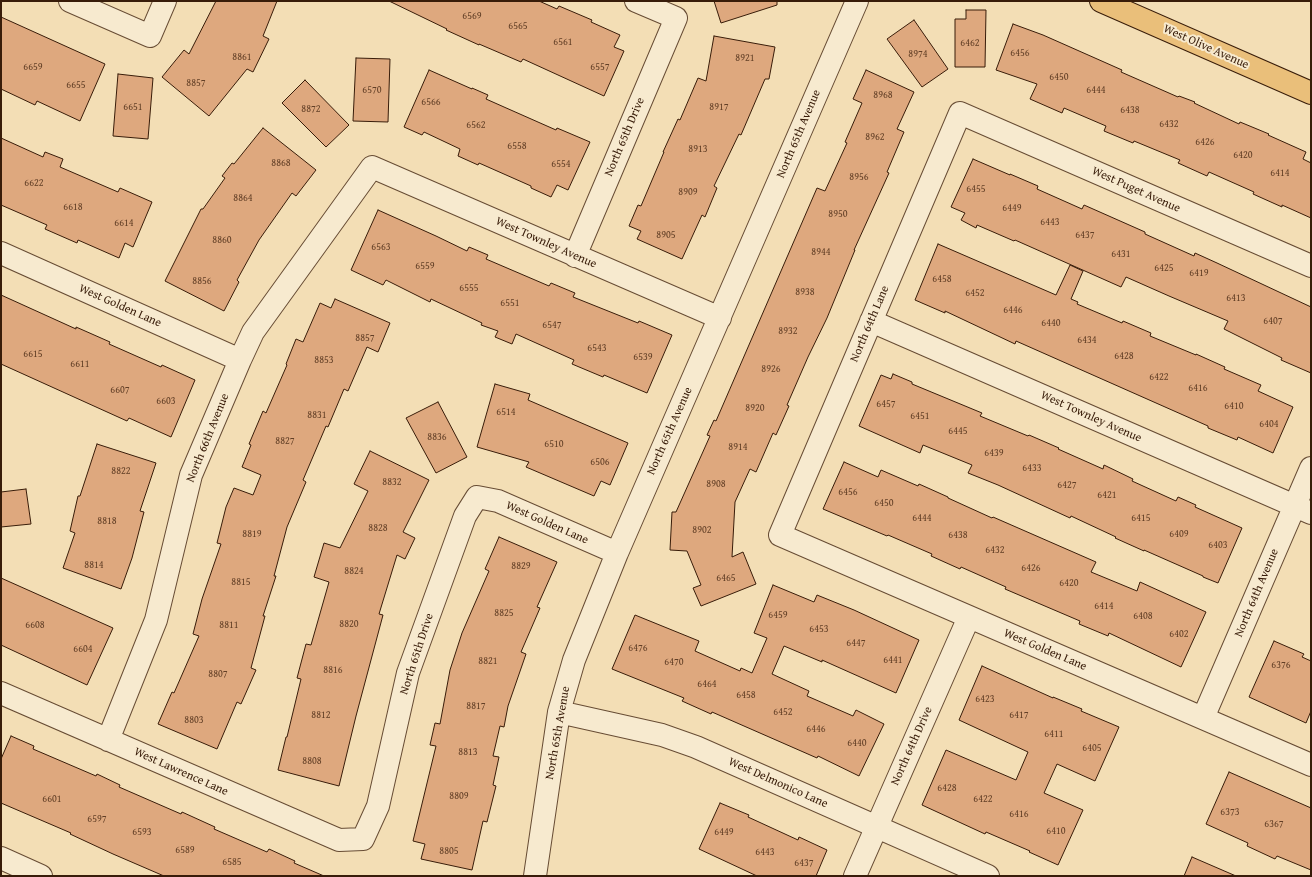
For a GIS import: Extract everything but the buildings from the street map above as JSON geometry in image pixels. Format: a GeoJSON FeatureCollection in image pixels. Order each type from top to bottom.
{"type":"FeatureCollection","features":[{"type":"Feature","properties":{"kind":"main road","name":"West Olive Avenue"},"geometry":{"type":"LineString","coordinates":[[1101,1],[1311,93]]}},
{"type":"Feature","properties":{"kind":"street"},"geometry":{"type":"LineString","coordinates":[[70,1],[150,36],[165,1]]}},
{"type":"Feature","properties":{"kind":"street","name":"North 65th Drive"},"geometry":{"type":"LineString","coordinates":[[575,256],[676,18],[636,1]]}},
{"type":"Feature","properties":{"kind":"street","name":"North 65th Avenue"},"geometry":{"type":"LineString","coordinates":[[535,876],[559,712],[574,660],[617,553],[857,1]]}},
{"type":"Feature","properties":{"kind":"street","name":"West Puget Avenue"},"geometry":{"type":"LineString","coordinates":[[960,113],[1311,266]]}},
{"type":"Feature","properties":{"kind":"street","name":"North 64th Lane"},"geometry":{"type":"LineString","coordinates":[[780,534],[960,113]]}},
{"type":"Feature","properties":{"kind":"street","name":"West Townley Avenue"},"geometry":{"type":"LineString","coordinates":[[372,167],[720,318]]}},
{"type":"Feature","properties":{"kind":"street","name":"North 66th Avenue"},"geometry":{"type":"LineString","coordinates":[[108,740],[156,620],[191,475],[240,360],[253,332],[372,167]]}},
{"type":"Feature","properties":{"kind":"street","name":"West Golden Lane"},"geometry":{"type":"LineString","coordinates":[[1,253],[240,360]]}},
{"type":"Feature","properties":{"kind":"street","name":"West Townley Avenue"},"geometry":{"type":"LineString","coordinates":[[871,321],[1303,509]]}},
{"type":"Feature","properties":{"kind":"street","name":"North 64th Avenue"},"geometry":{"type":"LineString","coordinates":[[1203,718],[1303,509],[1311,468]]}},
{"type":"Feature","properties":{"kind":"street","name":"North 65th Drive"},"geometry":{"type":"LineString","coordinates":[[363,839],[378,806],[408,673],[465,516],[476,497]]}},
{"type":"Feature","properties":{"kind":"street","name":"West Golden Lane"},"geometry":{"type":"LineString","coordinates":[[476,497],[498,501],[617,553]]}},
{"type":"Feature","properties":{"kind":"street","name":"West Golden Lane"},"geometry":{"type":"LineString","coordinates":[[780,534],[1311,765]]}},
{"type":"Feature","properties":{"kind":"street","name":"North 64th Drive"},"geometry":{"type":"LineString","coordinates":[[855,876],[970,617]]}},
{"type":"Feature","properties":{"kind":"street","name":"West Lawrence Lane"},"geometry":{"type":"LineString","coordinates":[[1,693],[339,840],[363,839]]}},
{"type":"Feature","properties":{"kind":"street","name":"West Delmonico Lane"},"geometry":{"type":"LineString","coordinates":[[559,712],[662,735],[696,747],[988,876]]}},
{"type":"Feature","properties":{"kind":"street"},"geometry":{"type":"LineString","coordinates":[[1,858],[41,876]]}}]}
